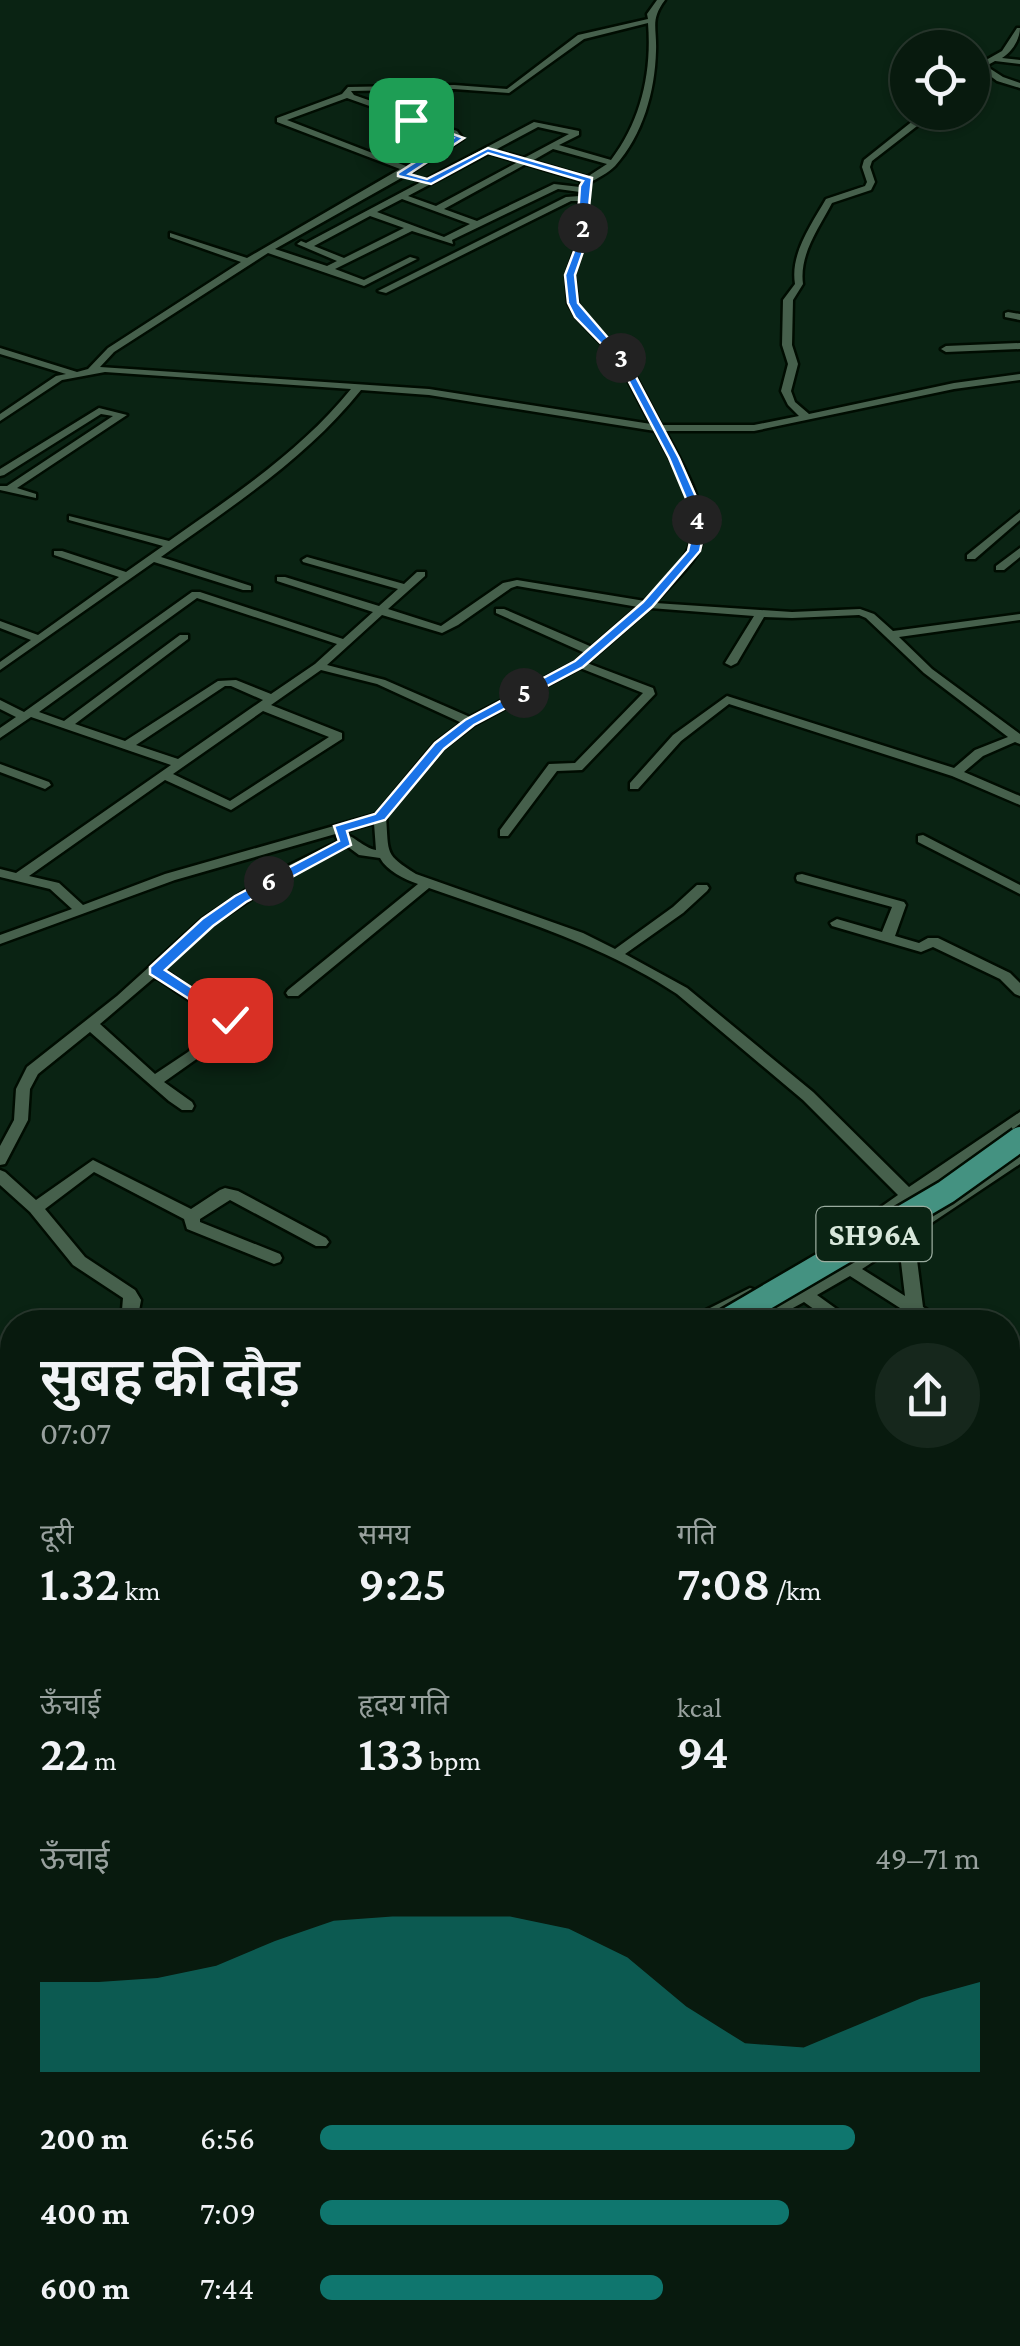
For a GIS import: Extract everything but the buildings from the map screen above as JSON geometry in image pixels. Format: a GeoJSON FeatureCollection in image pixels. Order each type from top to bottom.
{"type":"FeatureCollection","features":[{"type":"Feature","properties":{"kind":"main road","name":"SH96A"},"geometry":{"type":"LineString","coordinates":[[744,1310],[946,1192],[1020,1139]]}},
{"type":"Feature","properties":{"kind":"street"},"geometry":{"type":"LineString","coordinates":[[383,291],[586,189],[612,163],[641,119],[648,99],[652,20],[661,0]]}},
{"type":"Feature","properties":{"kind":"street"},"geometry":{"type":"LineString","coordinates":[[348,95],[346,91],[352,88],[510,91],[581,36],[652,20]]}},
{"type":"Feature","properties":{"kind":"street"},"geometry":{"type":"LineString","coordinates":[[990,61],[1010,48],[1020,30]]}},
{"type":"Feature","properties":{"kind":"street"},"geometry":{"type":"LineString","coordinates":[[994,59],[1020,61]]}},
{"type":"Feature","properties":{"kind":"street"},"geometry":{"type":"LineString","coordinates":[[990,73],[1020,86]]}},
{"type":"Feature","properties":{"kind":"street"},"geometry":{"type":"LineString","coordinates":[[93,370],[101,358],[123,342],[248,262],[405,172],[460,138],[348,95],[280,120],[405,172],[428,182]]}},
{"type":"Feature","properties":{"kind":"street"},"geometry":{"type":"LineString","coordinates":[[307,246],[537,124],[576,133],[437,210]]}},
{"type":"Feature","properties":{"kind":"street"},"geometry":{"type":"LineString","coordinates":[[808,418],[791,403],[786,391],[793,364],[787,345],[788,300],[799,284],[800,256],[829,201],[868,188],[871,182],[866,163],[909,130]]}},
{"type":"Feature","properties":{"kind":"street"},"geometry":{"type":"LineString","coordinates":[[552,146],[612,163]]}},
{"type":"Feature","properties":{"kind":"street"},"geometry":{"type":"LineString","coordinates":[[488,150],[525,161],[586,189]]}},
{"type":"Feature","properties":{"kind":"street"},"geometry":{"type":"LineString","coordinates":[[444,240],[557,186],[586,189]]}},
{"type":"Feature","properties":{"kind":"street"},"geometry":{"type":"LineString","coordinates":[[0,1160],[24,1112],[25,1081],[208,922],[343,836],[380,817],[439,746],[470,722],[579,664],[648,605],[694,551],[698,533],[696,508],[622,360],[573,303],[570,275],[580,246],[586,189]]}},
{"type":"Feature","properties":{"kind":"street"},"geometry":{"type":"LineString","coordinates":[[401,194],[478,224]]}},
{"type":"Feature","properties":{"kind":"street"},"geometry":{"type":"LineString","coordinates":[[370,213],[470,249]]}},
{"type":"Feature","properties":{"kind":"street"},"geometry":{"type":"LineString","coordinates":[[326,269],[412,228]]}},
{"type":"Feature","properties":{"kind":"street"},"geometry":{"type":"LineString","coordinates":[[173,234],[248,262]]}},
{"type":"Feature","properties":{"kind":"street"},"geometry":{"type":"LineString","coordinates":[[288,239],[345,261]]}},
{"type":"Feature","properties":{"kind":"street"},"geometry":{"type":"LineString","coordinates":[[376,246],[434,267]]}},
{"type":"Feature","properties":{"kind":"street"},"geometry":{"type":"LineString","coordinates":[[268,250],[364,283],[413,259]]}},
{"type":"Feature","properties":{"kind":"street"},"geometry":{"type":"LineString","coordinates":[[326,269],[328,254]]}},
{"type":"Feature","properties":{"kind":"street"},"geometry":{"type":"LineString","coordinates":[[1008,316],[1020,317]]}},
{"type":"Feature","properties":{"kind":"street"},"geometry":{"type":"LineString","coordinates":[[946,349],[1020,346]]}},
{"type":"Feature","properties":{"kind":"street"},"geometry":{"type":"LineString","coordinates":[[0,352],[74,373]]}},
{"type":"Feature","properties":{"kind":"street"},"geometry":{"type":"LineString","coordinates":[[0,418],[59,378],[93,370],[165,370],[429,392],[656,428],[754,428],[954,386],[1020,377]]}},
{"type":"Feature","properties":{"kind":"street"},"geometry":{"type":"LineString","coordinates":[[0,667],[244,493],[325,424],[359,386]]}},
{"type":"Feature","properties":{"kind":"street"},"geometry":{"type":"LineString","coordinates":[[0,473],[99,411],[122,415],[5,488]]}},
{"type":"Feature","properties":{"kind":"street"},"geometry":{"type":"LineString","coordinates":[[5,488],[32,496]]}},
{"type":"Feature","properties":{"kind":"street"},"geometry":{"type":"LineString","coordinates":[[971,557],[1020,515]]}},
{"type":"Feature","properties":{"kind":"street"},"geometry":{"type":"LineString","coordinates":[[73,518],[172,544]]}},
{"type":"Feature","properties":{"kind":"street"},"geometry":{"type":"LineString","coordinates":[[1000,568],[1020,551]]}},
{"type":"Feature","properties":{"kind":"street"},"geometry":{"type":"LineString","coordinates":[[58,553],[128,576]]}},
{"type":"Feature","properties":{"kind":"street"},"geometry":{"type":"LineString","coordinates":[[153,558],[247,588]]}},
{"type":"Feature","properties":{"kind":"street"},"geometry":{"type":"LineString","coordinates":[[307,560],[406,588]]}},
{"type":"Feature","properties":{"kind":"street"},"geometry":{"type":"LineString","coordinates":[[20,876],[319,666],[421,574]]}},
{"type":"Feature","properties":{"kind":"street"},"geometry":{"type":"LineString","coordinates":[[281,579],[446,630],[472,607],[498,595],[506,585],[517,583],[648,605],[760,613],[860,612],[870,616],[928,671],[1018,738]]}},
{"type":"Feature","properties":{"kind":"street"},"geometry":{"type":"LineString","coordinates":[[0,734],[196,594],[345,643]]}},
{"type":"Feature","properties":{"kind":"street"},"geometry":{"type":"LineString","coordinates":[[500,611],[593,652]]}},
{"type":"Feature","properties":{"kind":"street"},"geometry":{"type":"LineString","coordinates":[[731,664],[760,613]]}},
{"type":"Feature","properties":{"kind":"street"},"geometry":{"type":"LineString","coordinates":[[890,635],[1020,616]]}},
{"type":"Feature","properties":{"kind":"street"},"geometry":{"type":"LineString","coordinates":[[0,624],[39,639]]}},
{"type":"Feature","properties":{"kind":"street"},"geometry":{"type":"LineString","coordinates":[[66,725],[184,636]]}},
{"type":"Feature","properties":{"kind":"street"},"geometry":{"type":"LineString","coordinates":[[504,832],[553,767],[578,767],[649,694],[649,690],[579,664]]}},
{"type":"Feature","properties":{"kind":"street"},"geometry":{"type":"LineString","coordinates":[[319,666],[381,682],[470,722]]}},
{"type":"Feature","properties":{"kind":"street"},"geometry":{"type":"LineString","coordinates":[[129,744],[222,682],[338,736],[231,806],[166,775]]}},
{"type":"Feature","properties":{"kind":"street"},"geometry":{"type":"LineString","coordinates":[[634,786],[656,758],[727,700],[956,773],[1020,801]]}},
{"type":"Feature","properties":{"kind":"street"},"geometry":{"type":"LineString","coordinates":[[0,704],[180,764]]}},
{"type":"Feature","properties":{"kind":"street"},"geometry":{"type":"LineString","coordinates":[[956,773],[979,753],[1018,738]]}},
{"type":"Feature","properties":{"kind":"street"},"geometry":{"type":"LineString","coordinates":[[0,768],[45,785]]}},
{"type":"Feature","properties":{"kind":"street"},"geometry":{"type":"LineString","coordinates":[[380,817],[388,862],[426,883],[537,920],[664,979],[808,1096],[910,1197],[926,1220]]}},
{"type":"Feature","properties":{"kind":"street"},"geometry":{"type":"LineString","coordinates":[[0,940],[170,877],[304,838],[343,836],[364,852],[385,855]]}},
{"type":"Feature","properties":{"kind":"street"},"geometry":{"type":"LineString","coordinates":[[923,839],[1020,890]]}},
{"type":"Feature","properties":{"kind":"street"},"geometry":{"type":"LineString","coordinates":[[0,873],[54,886],[81,910]]}},
{"type":"Feature","properties":{"kind":"street"},"geometry":{"type":"LineString","coordinates":[[802,878],[899,905],[887,938]]}},
{"type":"Feature","properties":{"kind":"street"},"geometry":{"type":"LineString","coordinates":[[293,993],[426,883]]}},
{"type":"Feature","properties":{"kind":"street"},"geometry":{"type":"LineString","coordinates":[[615,955],[702,888]]}},
{"type":"Feature","properties":{"kind":"street"},"geometry":{"type":"LineString","coordinates":[[837,923],[920,948],[933,942],[1005,976],[1020,991]]}},
{"type":"Feature","properties":{"kind":"street"},"geometry":{"type":"LineString","coordinates":[[154,1082],[194,1055],[230,1020],[156,970]]}},
{"type":"Feature","properties":{"kind":"street"},"geometry":{"type":"LineString","coordinates":[[90,1024],[126,1050],[154,1082],[186,1106]]}},
{"type":"Feature","properties":{"kind":"street"},"geometry":{"type":"LineString","coordinates":[[718,1310],[830,1248],[910,1197],[1020,1117]]}},
{"type":"Feature","properties":{"kind":"street"},"geometry":{"type":"LineString","coordinates":[[776,1310],[850,1268],[1020,1158]]}},
{"type":"Feature","properties":{"kind":"street"},"geometry":{"type":"LineString","coordinates":[[35,1208],[93,1165],[192,1216]]}},
{"type":"Feature","properties":{"kind":"street"},"geometry":{"type":"LineString","coordinates":[[0,1176],[8,1193],[35,1208],[79,1262],[128,1294],[131,1310]]}},
{"type":"Feature","properties":{"kind":"street"},"geometry":{"type":"LineString","coordinates":[[192,1216],[229,1194],[320,1242]]}},
{"type":"Feature","properties":{"kind":"street"},"geometry":{"type":"LineString","coordinates":[[192,1216],[192,1225],[274,1258]]}},
{"type":"Feature","properties":{"kind":"street"},"geometry":{"type":"LineString","coordinates":[[893,1241],[909,1260],[914,1310]]}},
{"type":"Feature","properties":{"kind":"street"},"geometry":{"type":"LineString","coordinates":[[850,1268],[914,1310]]}},
{"type":"Feature","properties":{"kind":"street"},"geometry":{"type":"LineString","coordinates":[[806,1294],[827,1310]]}},
{"type":"Feature","properties":{"kind":"route"},"geometry":{"type":"LineString","coordinates":[[230,1020],[156,970],[208,922],[240,899],[346,842],[339,829],[380,817],[439,746],[470,722],[579,664],[648,605],[685,565],[694,551],[698,533],[696,508],[622,360],[573,303],[570,275],[578,257],[584,186],[588,180],[488,150],[428,182],[402,174],[460,138],[411,120]]}}]}
